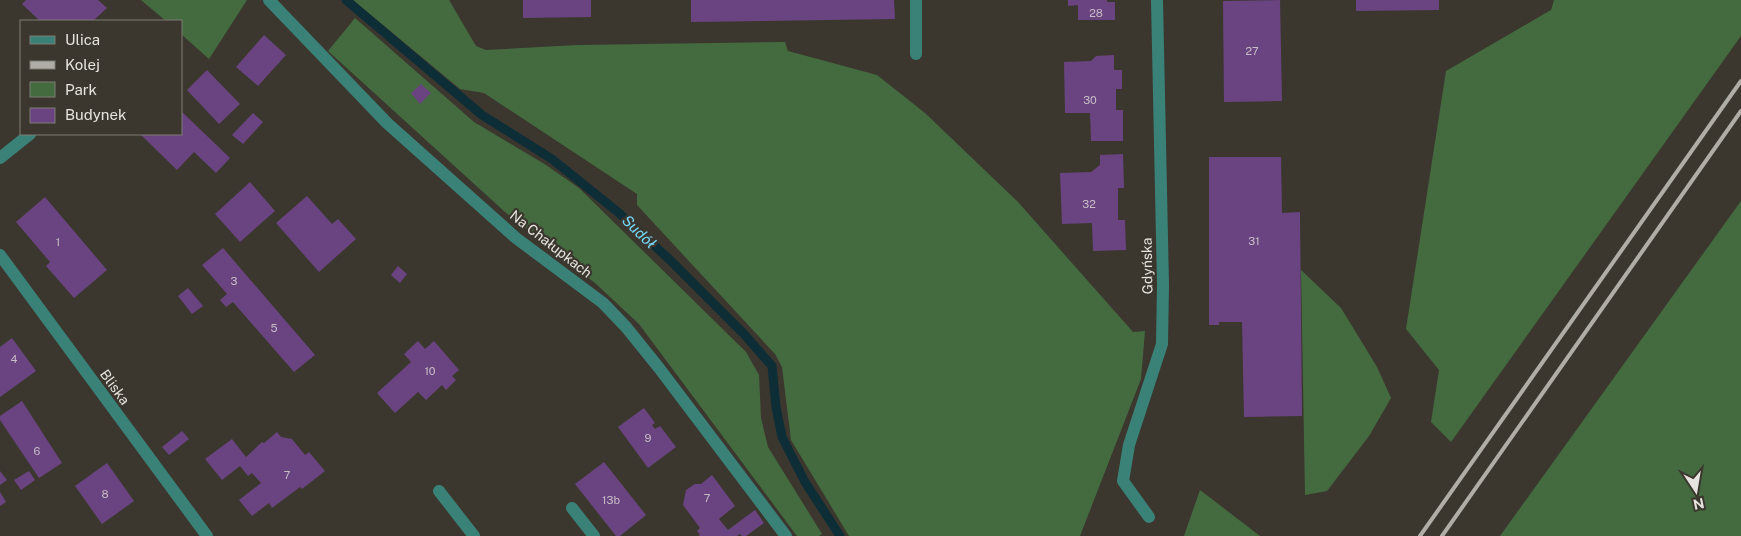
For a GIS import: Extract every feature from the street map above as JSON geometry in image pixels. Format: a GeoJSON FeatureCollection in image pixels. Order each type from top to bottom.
{"type":"FeatureCollection","features":[{"type":"Feature","properties":{"kind":"street","name":"Na Chałupkach"},"geometry":{"type":"LineString","coordinates":[[270,0],[387,123],[516,238],[603,303],[648,354],[786,536]]}},
{"type":"Feature","properties":{"kind":"street"},"geometry":{"type":"LineString","coordinates":[[916,0],[916,54]]}},
{"type":"Feature","properties":{"kind":"street","name":"Gdyńska"},"geometry":{"type":"LineString","coordinates":[[1149,517],[1123,481],[1129,445],[1162,344],[1163,285],[1157,0]]}},
{"type":"Feature","properties":{"kind":"street"},"geometry":{"type":"LineString","coordinates":[[0,158],[29,135]]}},
{"type":"Feature","properties":{"kind":"street","name":"Bliska"},"geometry":{"type":"LineString","coordinates":[[0,255],[207,536]]}},
{"type":"Feature","properties":{"kind":"street"},"geometry":{"type":"LineString","coordinates":[[439,492],[474,536]]}},
{"type":"Feature","properties":{"kind":"street"},"geometry":{"type":"LineString","coordinates":[[572,508],[594,536]]}},
{"type":"Feature","properties":{"kind":"green space"},"geometry":{"type":"Polygon","coordinates":[[[141,0],[247,0],[209,59],[182,35],[182,20],[165,20],[141,0]]]}},
{"type":"Feature","properties":{"kind":"green space"},"geometry":{"type":"Polygon","coordinates":[[[353,0],[449,0],[476,46],[486,50],[578,45],[785,42],[788,51],[877,75],[925,113],[1018,202],[1133,332],[1145,331],[1141,379],[1080,536],[849,536],[791,440],[782,367],[775,354],[637,205],[637,194],[484,93],[460,89],[353,0]]]}},
{"type":"Feature","properties":{"kind":"green space"},"geometry":{"type":"Polygon","coordinates":[[[1554,0],[1741,0],[1741,36],[1451,442],[1431,422],[1439,370],[1406,329],[1446,71],[1551,10],[1554,0]]]}},
{"type":"Feature","properties":{"kind":"green space"},"geometry":{"type":"Polygon","coordinates":[[[355,18],[474,122],[546,165],[579,188],[746,352],[759,375],[761,418],[768,447],[822,534],[819,536],[797,536],[639,324],[595,283],[505,212],[328,51],[355,18]]]}},
{"type":"Feature","properties":{"kind":"green space"},"geometry":{"type":"Polygon","coordinates":[[[1741,201],[1741,536],[1500,536],[1741,201]]]}},
{"type":"Feature","properties":{"kind":"green space"},"geometry":{"type":"Polygon","coordinates":[[[1301,270],[1341,308],[1377,367],[1391,398],[1369,436],[1327,491],[1305,495],[1301,270]]]}},
{"type":"Feature","properties":{"kind":"green space"},"geometry":{"type":"Polygon","coordinates":[[[1200,490],[1260,536],[1184,536],[1200,490]]]}},
{"type":"Feature","properties":{"kind":"building"},"geometry":{"type":"Polygon","coordinates":[[[26,0],[98,0],[107,8],[94,20],[39,20],[22,4],[26,0]]]}},
{"type":"Feature","properties":{"kind":"building"},"geometry":{"type":"Polygon","coordinates":[[[523,0],[591,0],[591,17],[523,18],[523,0]]]}},
{"type":"Feature","properties":{"kind":"building"},"geometry":{"type":"Polygon","coordinates":[[[691,0],[894,0],[895,19],[691,22],[691,0]]]}},
{"type":"Feature","properties":{"kind":"building"},"geometry":{"type":"Polygon","coordinates":[[[1068,0],[1107,0],[1107,2],[1115,2],[1115,20],[1078,20],[1078,5],[1068,6],[1068,0]]]}},
{"type":"Feature","properties":{"kind":"building"},"geometry":{"type":"Polygon","coordinates":[[[1280,0],[1282,101],[1224,102],[1223,1],[1280,0]]]}},
{"type":"Feature","properties":{"kind":"building"},"geometry":{"type":"Polygon","coordinates":[[[1356,0],[1439,0],[1439,10],[1356,11],[1356,0]]]}},
{"type":"Feature","properties":{"kind":"building"},"geometry":{"type":"Polygon","coordinates":[[[264,35],[286,55],[258,86],[236,67],[264,35]]]}},
{"type":"Feature","properties":{"kind":"building"},"geometry":{"type":"Polygon","coordinates":[[[1114,55],[1114,70],[1122,70],[1122,89],[1116,89],[1116,110],[1123,110],[1123,141],[1091,141],[1090,113],[1065,113],[1064,62],[1091,61],[1096,56],[1114,55]]]}},
{"type":"Feature","properties":{"kind":"building"},"geometry":{"type":"Polygon","coordinates":[[[207,70],[240,104],[219,124],[187,90],[207,70]]]}},
{"type":"Feature","properties":{"kind":"building"},"geometry":{"type":"Polygon","coordinates":[[[421,84],[431,93],[420,104],[411,93],[421,84]]]}},
{"type":"Feature","properties":{"kind":"building"},"geometry":{"type":"Polygon","coordinates":[[[182,112],[230,158],[216,173],[194,152],[177,170],[141,135],[182,135],[182,112]]]}},
{"type":"Feature","properties":{"kind":"building"},"geometry":{"type":"Polygon","coordinates":[[[253,113],[263,122],[243,144],[232,135],[253,113]]]}},
{"type":"Feature","properties":{"kind":"building"},"geometry":{"type":"Polygon","coordinates":[[[1123,154],[1124,188],[1118,188],[1118,220],[1125,220],[1126,250],[1093,251],[1092,223],[1062,224],[1060,173],[1091,172],[1100,165],[1100,155],[1123,154]]]}},
{"type":"Feature","properties":{"kind":"building"},"geometry":{"type":"Polygon","coordinates":[[[1209,157],[1281,157],[1282,213],[1300,212],[1302,416],[1244,417],[1242,322],[1219,322],[1219,325],[1209,325],[1209,157]]]}},
{"type":"Feature","properties":{"kind":"building"},"geometry":{"type":"Polygon","coordinates":[[[250,182],[275,211],[240,242],[215,214],[250,182]]]}},
{"type":"Feature","properties":{"kind":"building"},"geometry":{"type":"Polygon","coordinates":[[[307,196],[332,224],[338,219],[356,239],[319,272],[276,223],[307,196]]]}},
{"type":"Feature","properties":{"kind":"building"},"geometry":{"type":"Polygon","coordinates":[[[45,197],[107,270],[74,298],[46,266],[50,262],[16,222],[45,197]]]}},
{"type":"Feature","properties":{"kind":"building"},"geometry":{"type":"Polygon","coordinates":[[[223,248],[315,355],[294,372],[233,302],[226,307],[220,300],[227,294],[202,265],[223,248]]]}},
{"type":"Feature","properties":{"kind":"building"},"geometry":{"type":"Polygon","coordinates":[[[398,266],[407,274],[400,283],[391,275],[398,266]]]}},
{"type":"Feature","properties":{"kind":"building"},"geometry":{"type":"Polygon","coordinates":[[[188,288],[203,306],[192,314],[178,296],[188,288]]]}},
{"type":"Feature","properties":{"kind":"building"},"geometry":{"type":"Polygon","coordinates":[[[12,338],[36,371],[0,397],[0,347],[12,338]]]}},
{"type":"Feature","properties":{"kind":"building"},"geometry":{"type":"Polygon","coordinates":[[[418,341],[425,349],[434,341],[459,370],[452,376],[456,380],[446,390],[442,385],[426,400],[418,392],[395,413],[377,393],[411,362],[404,354],[418,341]]]}},
{"type":"Feature","properties":{"kind":"building"},"geometry":{"type":"Polygon","coordinates":[[[22,401],[62,463],[39,478],[0,420],[0,416],[22,401]]]}},
{"type":"Feature","properties":{"kind":"building"},"geometry":{"type":"Polygon","coordinates":[[[644,408],[655,423],[652,425],[655,429],[660,426],[676,447],[648,468],[618,427],[644,408]]]}},
{"type":"Feature","properties":{"kind":"building"},"geometry":{"type":"Polygon","coordinates":[[[182,431],[189,439],[169,455],[162,447],[182,431]]]}},
{"type":"Feature","properties":{"kind":"building"},"geometry":{"type":"Polygon","coordinates":[[[277,432],[281,437],[292,439],[305,455],[309,452],[325,471],[302,489],[300,487],[272,508],[269,503],[252,516],[239,500],[261,483],[252,473],[248,476],[240,466],[222,480],[205,459],[232,439],[246,457],[262,442],[264,443],[277,432]]]}},
{"type":"Feature","properties":{"kind":"building"},"geometry":{"type":"Polygon","coordinates":[[[604,462],[646,515],[620,536],[616,536],[575,484],[604,462]]]}},
{"type":"Feature","properties":{"kind":"building"},"geometry":{"type":"Polygon","coordinates":[[[107,463],[134,501],[102,524],[75,486],[107,463]]]}},
{"type":"Feature","properties":{"kind":"building"},"geometry":{"type":"Polygon","coordinates":[[[0,471],[7,480],[0,485],[0,471]]]}},
{"type":"Feature","properties":{"kind":"building"},"geometry":{"type":"Polygon","coordinates":[[[29,471],[35,480],[21,490],[14,480],[29,471]]]}},
{"type":"Feature","properties":{"kind":"building"},"geometry":{"type":"Polygon","coordinates":[[[712,475],[735,506],[719,519],[728,530],[755,510],[764,523],[746,536],[740,534],[737,536],[698,536],[700,535],[697,531],[700,528],[683,505],[686,490],[695,484],[701,484],[712,475]]]}},
{"type":"Feature","properties":{"kind":"building"},"geometry":{"type":"Polygon","coordinates":[[[0,492],[6,502],[0,506],[0,492]]]}},
{"type":"Feature","properties":{"kind":"waterway","name":"Sudół"},"geometry":{"type":"LineString","coordinates":[[346,0],[482,115],[552,159],[619,213],[671,261],[743,333],[772,366],[776,407],[782,437],[805,482],[840,536]]}},
{"type":"Feature","properties":{"kind":"railway"},"geometry":{"type":"LineString","coordinates":[[1420,536],[1741,81]]}},
{"type":"Feature","properties":{"kind":"railway"},"geometry":{"type":"LineString","coordinates":[[1442,536],[1741,111]]}}]}
